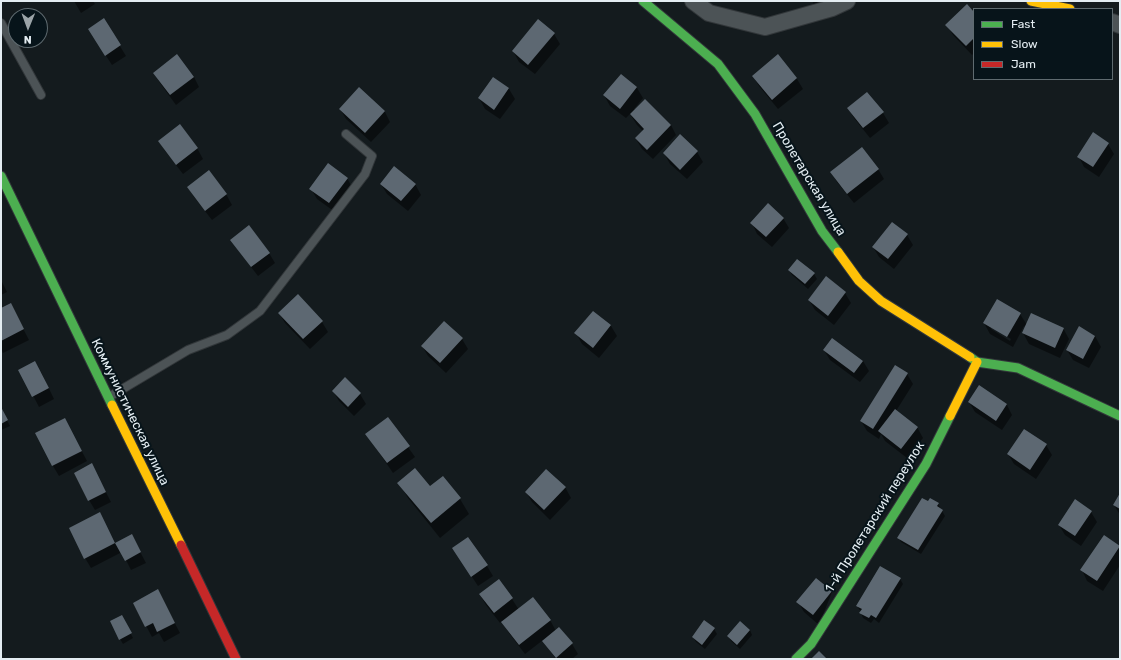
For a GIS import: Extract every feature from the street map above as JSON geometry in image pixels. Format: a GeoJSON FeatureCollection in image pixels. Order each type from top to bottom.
{"type":"FeatureCollection","features":[{"type":"Feature","properties":{"kind":"street","name":"Пролетарская улица"},"geometry":{"type":"LineString","coordinates":[[643,1],[718,64],[755,114],[822,231],[860,281],[880,301],[977,362],[1018,368],[1120,416]]}},
{"type":"Feature","properties":{"kind":"street"},"geometry":{"type":"LineString","coordinates":[[693,1],[709,14],[765,27],[832,8],[847,1]]}},
{"type":"Feature","properties":{"kind":"street"},"geometry":{"type":"LineString","coordinates":[[1032,1],[1065,8]]}},
{"type":"Feature","properties":{"kind":"street","name":"Коммунистическая улица"},"geometry":{"type":"LineString","coordinates":[[1,176],[236,659]]}},
{"type":"Feature","properties":{"kind":"street","name":"1-й Пролетарский переулок"},"geometry":{"type":"LineString","coordinates":[[796,659],[810,644],[926,464],[977,362]]}},
{"type":"Feature","properties":{"kind":"lane"},"geometry":{"type":"LineString","coordinates":[[1,23],[41,95]]}},
{"type":"Feature","properties":{"kind":"lane"},"geometry":{"type":"LineString","coordinates":[[108,397],[188,350],[227,336],[260,311],[365,174],[372,156],[346,134]]}},
{"type":"Feature","properties":{"kind":"building"},"geometry":{"type":"Polygon","coordinates":[[[967,4],[973,11],[973,39],[966,46],[945,25],[967,4]]]}},
{"type":"Feature","properties":{"kind":"building"},"geometry":{"type":"Polygon","coordinates":[[[104,18],[121,45],[105,56],[88,29],[104,18]]]}},
{"type":"Feature","properties":{"kind":"building"},"geometry":{"type":"Polygon","coordinates":[[[538,19],[555,33],[528,65],[512,51],[538,19]]]}},
{"type":"Feature","properties":{"kind":"building"},"geometry":{"type":"Polygon","coordinates":[[[177,54],[194,77],[170,95],[153,73],[177,54]]]}},
{"type":"Feature","properties":{"kind":"building"},"geometry":{"type":"Polygon","coordinates":[[[778,54],[797,78],[772,100],[752,76],[778,54]]]}},
{"type":"Feature","properties":{"kind":"building"},"geometry":{"type":"Polygon","coordinates":[[[621,74],[637,87],[620,109],[603,95],[621,74]]]}},
{"type":"Feature","properties":{"kind":"building"},"geometry":{"type":"Polygon","coordinates":[[[493,77],[509,88],[494,110],[478,98],[493,77]]]}},
{"type":"Feature","properties":{"kind":"building"},"geometry":{"type":"Polygon","coordinates":[[[359,87],[385,111],[365,133],[339,109],[359,87]]]}},
{"type":"Feature","properties":{"kind":"building"},"geometry":{"type":"Polygon","coordinates":[[[867,92],[884,112],[863,128],[847,108],[867,92]]]}},
{"type":"Feature","properties":{"kind":"building"},"geometry":{"type":"Polygon","coordinates":[[[645,99],[671,125],[647,150],[635,138],[644,129],[630,114],[645,99]]]}},
{"type":"Feature","properties":{"kind":"building"},"geometry":{"type":"Polygon","coordinates":[[[180,124],[198,148],[176,165],[158,141],[180,124]]]}},
{"type":"Feature","properties":{"kind":"building"},"geometry":{"type":"Polygon","coordinates":[[[1093,132],[1109,143],[1093,167],[1077,157],[1093,132]]]}},
{"type":"Feature","properties":{"kind":"building"},"geometry":{"type":"Polygon","coordinates":[[[680,134],[698,151],[680,170],[663,153],[680,134]]]}},
{"type":"Feature","properties":{"kind":"building"},"geometry":{"type":"Polygon","coordinates":[[[862,147],[879,169],[847,194],[830,172],[862,147]]]}},
{"type":"Feature","properties":{"kind":"building"},"geometry":{"type":"Polygon","coordinates":[[[328,163],[348,178],[329,203],[309,189],[328,163]]]}},
{"type":"Feature","properties":{"kind":"building"},"geometry":{"type":"Polygon","coordinates":[[[394,166],[416,184],[401,201],[380,184],[394,166]]]}},
{"type":"Feature","properties":{"kind":"building"},"geometry":{"type":"Polygon","coordinates":[[[209,170],[227,194],[205,211],[187,187],[209,170]]]}},
{"type":"Feature","properties":{"kind":"building"},"geometry":{"type":"Polygon","coordinates":[[[768,203],[784,218],[766,237],[750,223],[768,203]]]}},
{"type":"Feature","properties":{"kind":"building"},"geometry":{"type":"Polygon","coordinates":[[[892,222],[908,234],[888,259],[872,247],[892,222]]]}},
{"type":"Feature","properties":{"kind":"building"},"geometry":{"type":"Polygon","coordinates":[[[249,225],[270,253],[251,267],[230,240],[249,225]]]}},
{"type":"Feature","properties":{"kind":"building"},"geometry":{"type":"Polygon","coordinates":[[[797,259],[815,273],[805,284],[788,270],[797,259]]]}},
{"type":"Feature","properties":{"kind":"building"},"geometry":{"type":"Polygon","coordinates":[[[826,276],[846,292],[828,316],[808,300],[826,276]]]}},
{"type":"Feature","properties":{"kind":"building"},"geometry":{"type":"Polygon","coordinates":[[[298,294],[323,321],[303,339],[278,313],[298,294]]]}},
{"type":"Feature","properties":{"kind":"building"},"geometry":{"type":"Polygon","coordinates":[[[997,299],[1021,313],[1007,337],[983,323],[997,299]]]}},
{"type":"Feature","properties":{"kind":"building"},"geometry":{"type":"Polygon","coordinates":[[[11,303],[24,329],[1,341],[1,308],[11,303]]]}},
{"type":"Feature","properties":{"kind":"building"},"geometry":{"type":"Polygon","coordinates":[[[593,311],[611,325],[593,348],[574,333],[593,311]]]}},
{"type":"Feature","properties":{"kind":"building"},"geometry":{"type":"Polygon","coordinates":[[[1031,313],[1064,328],[1055,348],[1022,333],[1031,313]]]}},
{"type":"Feature","properties":{"kind":"building"},"geometry":{"type":"Polygon","coordinates":[[[444,321],[463,338],[440,363],[421,346],[444,321]]]}},
{"type":"Feature","properties":{"kind":"building"},"geometry":{"type":"Polygon","coordinates":[[[1079,326],[1095,336],[1083,359],[1066,350],[1079,326]]]}},
{"type":"Feature","properties":{"kind":"building"},"geometry":{"type":"Polygon","coordinates":[[[832,338],[863,361],[854,373],[823,350],[832,338]]]}},
{"type":"Feature","properties":{"kind":"building"},"geometry":{"type":"Polygon","coordinates":[[[35,361],[49,388],[32,397],[18,370],[35,361]]]}},
{"type":"Feature","properties":{"kind":"building"},"geometry":{"type":"Polygon","coordinates":[[[895,365],[908,373],[873,429],[860,421],[895,365]]]}},
{"type":"Feature","properties":{"kind":"building"},"geometry":{"type":"Polygon","coordinates":[[[345,377],[361,393],[348,407],[332,391],[345,377]]]}},
{"type":"Feature","properties":{"kind":"building"},"geometry":{"type":"Polygon","coordinates":[[[979,385],[1007,404],[996,421],[968,402],[979,385]]]}},
{"type":"Feature","properties":{"kind":"building"},"geometry":{"type":"Polygon","coordinates":[[[1,407],[8,420],[1,424],[1,407]]]}},
{"type":"Feature","properties":{"kind":"building"},"geometry":{"type":"Polygon","coordinates":[[[895,409],[918,427],[901,449],[878,431],[895,409]]]}},
{"type":"Feature","properties":{"kind":"building"},"geometry":{"type":"Polygon","coordinates":[[[388,417],[410,446],[387,463],[365,434],[388,417]]]}},
{"type":"Feature","properties":{"kind":"building"},"geometry":{"type":"Polygon","coordinates":[[[65,418],[82,451],[52,466],[35,433],[65,418]]]}},
{"type":"Feature","properties":{"kind":"building"},"geometry":{"type":"Polygon","coordinates":[[[1024,429],[1047,444],[1030,470],[1007,454],[1024,429]]]}},
{"type":"Feature","properties":{"kind":"building"},"geometry":{"type":"Polygon","coordinates":[[[92,463],[106,492],[88,501],[74,473],[92,463]]]}},
{"type":"Feature","properties":{"kind":"building"},"geometry":{"type":"Polygon","coordinates":[[[415,468],[430,486],[443,476],[461,498],[431,523],[397,483],[415,468]]]}},
{"type":"Feature","properties":{"kind":"building"},"geometry":{"type":"Polygon","coordinates":[[[546,469],[566,487],[544,510],[525,492],[546,469]]]}},
{"type":"Feature","properties":{"kind":"building"},"geometry":{"type":"Polygon","coordinates":[[[1120,493],[1120,509],[1113,505],[1120,493]]]}},
{"type":"Feature","properties":{"kind":"building"},"geometry":{"type":"Polygon","coordinates":[[[922,498],[928,501],[930,498],[939,503],[937,506],[943,510],[918,550],[897,538],[922,498]]]}},
{"type":"Feature","properties":{"kind":"building"},"geometry":{"type":"Polygon","coordinates":[[[1075,499],[1092,511],[1075,536],[1058,525],[1075,499]]]}},
{"type":"Feature","properties":{"kind":"building"},"geometry":{"type":"Polygon","coordinates":[[[100,512],[115,543],[84,559],[69,528],[100,512]]]}},
{"type":"Feature","properties":{"kind":"building"},"geometry":{"type":"Polygon","coordinates":[[[132,534],[141,552],[125,561],[115,543],[132,534]]]}},
{"type":"Feature","properties":{"kind":"building"},"geometry":{"type":"Polygon","coordinates":[[[1104,535],[1120,546],[1097,581],[1080,570],[1104,535]]]}},
{"type":"Feature","properties":{"kind":"building"},"geometry":{"type":"Polygon","coordinates":[[[468,537],[488,565],[471,577],[452,548],[468,537]]]}},
{"type":"Feature","properties":{"kind":"building"},"geometry":{"type":"Polygon","coordinates":[[[880,566],[901,578],[876,618],[871,615],[869,618],[859,613],[862,609],[856,606],[880,566]]]}},
{"type":"Feature","properties":{"kind":"building"},"geometry":{"type":"Polygon","coordinates":[[[816,578],[832,591],[813,615],[796,602],[816,578]]]}},
{"type":"Feature","properties":{"kind":"building"},"geometry":{"type":"Polygon","coordinates":[[[499,579],[513,598],[494,613],[479,594],[499,579]]]}},
{"type":"Feature","properties":{"kind":"building"},"geometry":{"type":"Polygon","coordinates":[[[158,589],[175,623],[157,632],[153,623],[145,627],[133,603],[158,589]]]}},
{"type":"Feature","properties":{"kind":"building"},"geometry":{"type":"Polygon","coordinates":[[[533,597],[551,620],[519,645],[501,622],[533,597]]]}},
{"type":"Feature","properties":{"kind":"building"},"geometry":{"type":"Polygon","coordinates":[[[122,615],[132,633],[119,640],[110,621],[122,615]]]}},
{"type":"Feature","properties":{"kind":"building"},"geometry":{"type":"Polygon","coordinates":[[[704,620],[715,628],[702,645],[692,637],[704,620]]]}},
{"type":"Feature","properties":{"kind":"building"},"geometry":{"type":"Polygon","coordinates":[[[740,621],[750,630],[737,645],[727,636],[740,621]]]}},
{"type":"Feature","properties":{"kind":"building"},"geometry":{"type":"Polygon","coordinates":[[[559,627],[573,643],[556,658],[542,641],[559,627]]]}},
{"type":"Feature","properties":{"kind":"building"},"geometry":{"type":"Polygon","coordinates":[[[819,651],[827,659],[811,659],[819,651]]]}},
{"type":"Feature","properties":{"kind":"traffic: fast"},"geometry":{"type":"LineString","coordinates":[[643,1],[718,64],[755,114],[822,231],[838,252]]}},
{"type":"Feature","properties":{"kind":"traffic: fast"},"geometry":{"type":"LineString","coordinates":[[1,176],[112,405]]}},
{"type":"Feature","properties":{"kind":"traffic: fast"},"geometry":{"type":"LineString","coordinates":[[970,357],[977,362],[1018,368],[1120,416]]}},
{"type":"Feature","properties":{"kind":"traffic: fast"},"geometry":{"type":"LineString","coordinates":[[796,659],[811,644],[926,464],[950,416]]}},
{"type":"Feature","properties":{"kind":"traffic: slow"},"geometry":{"type":"LineString","coordinates":[[1031,1],[1065,8]]}},
{"type":"Feature","properties":{"kind":"traffic: slow"},"geometry":{"type":"LineString","coordinates":[[838,252],[859,281],[881,301],[970,357]]}},
{"type":"Feature","properties":{"kind":"traffic: slow"},"geometry":{"type":"LineString","coordinates":[[950,416],[977,362]]}},
{"type":"Feature","properties":{"kind":"traffic: slow"},"geometry":{"type":"LineString","coordinates":[[112,405],[181,545]]}},
{"type":"Feature","properties":{"kind":"traffic: jam"},"geometry":{"type":"LineString","coordinates":[[181,545],[236,659]]}}]}
